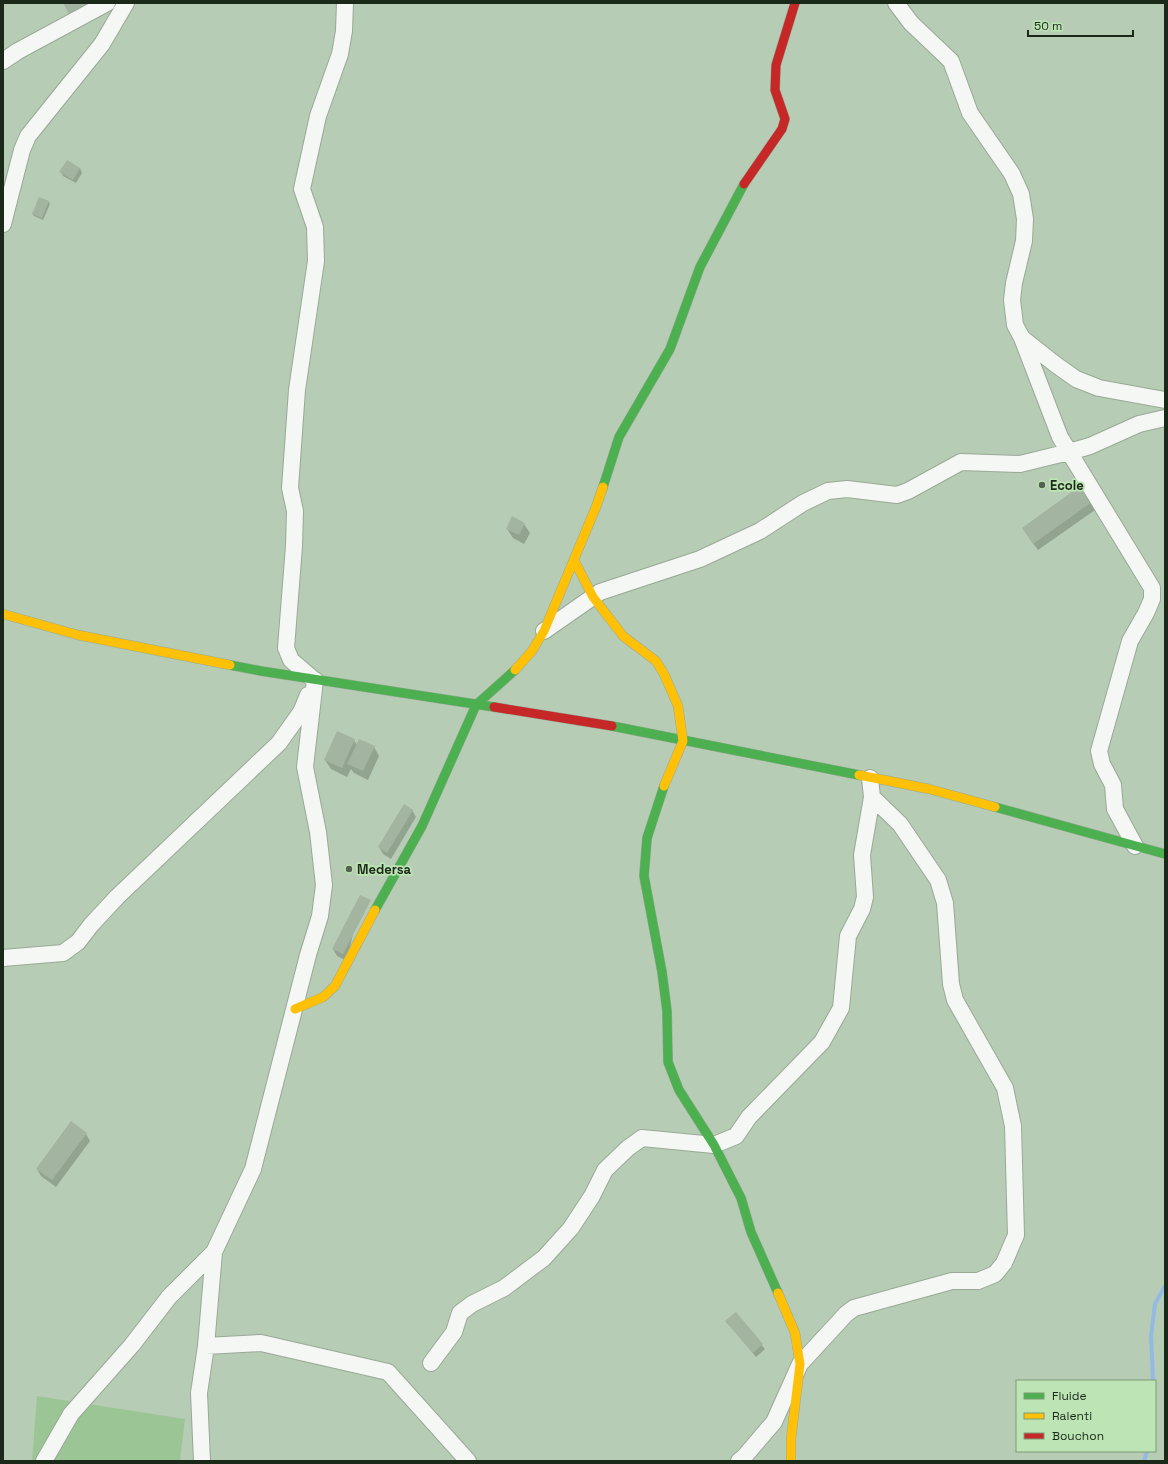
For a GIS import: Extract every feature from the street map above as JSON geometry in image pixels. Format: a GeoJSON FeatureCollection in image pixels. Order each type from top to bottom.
{"type":"FeatureCollection","features":[{"type":"Feature","properties":{"kind":"street"},"geometry":{"type":"LineString","coordinates":[[3,61],[18,51],[107,3]]}},
{"type":"Feature","properties":{"kind":"street"},"geometry":{"type":"LineString","coordinates":[[3,224],[22,150],[28,136],[102,44],[126,3]]}},
{"type":"Feature","properties":{"kind":"street"},"geometry":{"type":"LineString","coordinates":[[315,680],[291,660],[286,648],[294,546],[295,511],[290,488],[296,398],[316,261],[315,227],[302,189],[318,116],[340,54],[344,31],[345,3]]}},
{"type":"Feature","properties":{"kind":"street"},"geometry":{"type":"LineString","coordinates":[[295,1009],[323,997],[335,986],[376,908],[422,826],[476,705],[510,675],[532,651],[544,631],[596,506],[619,437],[670,349],[700,267],[748,177],[782,129],[785,120],[775,90],[775,70],[795,3]]}},
{"type":"Feature","properties":{"kind":"street"},"geometry":{"type":"LineString","coordinates":[[896,3],[911,23],[951,61],[970,113],[1012,174],[1021,194],[1025,219],[1024,241],[1014,282],[1012,300],[1015,325],[1022,338],[1060,437],[1152,588],[1152,599],[1130,641],[1099,750],[1102,764],[1113,785],[1115,810],[1135,846]]}},
{"type":"Feature","properties":{"kind":"street"},"geometry":{"type":"LineString","coordinates":[[1022,338],[1076,379],[1099,388],[1165,400]]}},
{"type":"Feature","properties":{"kind":"street"},"geometry":{"type":"LineString","coordinates":[[544,631],[600,592],[700,559],[760,531],[803,503],[828,491],[847,489],[897,495],[908,491],[960,462],[1020,464],[1090,446],[1139,424],[1165,418]]}},
{"type":"Feature","properties":{"kind":"street"},"geometry":{"type":"LineString","coordinates":[[574,560],[594,597],[623,636],[656,661],[664,674],[678,706],[683,741],[663,789],[647,838],[644,876],[662,972],[667,1011],[668,1062],[679,1090],[714,1145],[741,1198],[751,1232],[795,1333],[800,1364],[791,1439],[791,1461]]}},
{"type":"Feature","properties":{"kind":"street"},"geometry":{"type":"LineString","coordinates":[[3,614],[78,635],[261,671],[597,723],[929,789],[1165,854]]}},
{"type":"Feature","properties":{"kind":"street"},"geometry":{"type":"LineString","coordinates":[[3,958],[63,952],[78,942],[91,925],[117,898],[279,743],[301,712],[315,680]]}},
{"type":"Feature","properties":{"kind":"street"},"geometry":{"type":"LineString","coordinates":[[44,1461],[71,1414],[132,1345],[169,1298],[214,1252],[253,1169],[308,955],[320,916],[324,885],[318,832],[305,767],[315,680]]}},
{"type":"Feature","properties":{"kind":"street"},"geometry":{"type":"LineString","coordinates":[[431,1363],[454,1332],[460,1313],[472,1304],[504,1288],[544,1258],[571,1228],[592,1196],[605,1170],[628,1148],[642,1138],[714,1145],[736,1136],[749,1118],[822,1042],[841,1008],[848,936],[862,909],[865,897],[862,855],[872,797],[870,778]]}},
{"type":"Feature","properties":{"kind":"street"},"geometry":{"type":"LineString","coordinates":[[739,1461],[774,1422],[800,1364],[846,1314],[854,1308],[952,1281],[978,1280],[994,1274],[1004,1263],[1016,1235],[1013,1126],[1005,1088],[955,1000],[951,984],[945,903],[938,880],[900,824],[872,797]]}},
{"type":"Feature","properties":{"kind":"street"},"geometry":{"type":"LineString","coordinates":[[202,1461],[199,1393],[206,1346],[214,1252]]}},
{"type":"Feature","properties":{"kind":"street"},"geometry":{"type":"LineString","coordinates":[[206,1346],[261,1343],[388,1372],[468,1461]]}},
{"type":"Feature","properties":{"kind":"green space"},"geometry":{"type":"Polygon","coordinates":[[[37,1396],[185,1419],[180,1461],[32,1461],[37,1396]]]}},
{"type":"Feature","properties":{"kind":"building"},"geometry":{"type":"Polygon","coordinates":[[[63,3],[90,3],[70,16],[63,3]]]}},
{"type":"Feature","properties":{"kind":"building"},"geometry":{"type":"Polygon","coordinates":[[[67,160],[80,168],[73,180],[59,172],[67,160]]]}},
{"type":"Feature","properties":{"kind":"building"},"geometry":{"type":"Polygon","coordinates":[[[39,197],[49,201],[42,218],[32,214],[39,197]]]}},
{"type":"Feature","properties":{"kind":"building"},"geometry":{"type":"Polygon","coordinates":[[[1080,486],[1092,502],[1033,544],[1022,528],[1080,486]]]}},
{"type":"Feature","properties":{"kind":"building"},"geometry":{"type":"Polygon","coordinates":[[[512,516],[525,523],[519,535],[506,529],[512,516]]]}},
{"type":"Feature","properties":{"kind":"building"},"geometry":{"type":"Polygon","coordinates":[[[337,731],[355,739],[342,768],[324,760],[337,731]]]}},
{"type":"Feature","properties":{"kind":"building"},"geometry":{"type":"Polygon","coordinates":[[[359,739],[375,746],[363,771],[347,764],[359,739]]]}},
{"type":"Feature","properties":{"kind":"building"},"geometry":{"type":"Polygon","coordinates":[[[404,804],[413,810],[387,853],[378,847],[404,804]]]}},
{"type":"Feature","properties":{"kind":"building"},"geometry":{"type":"Polygon","coordinates":[[[360,895],[371,900],[343,954],[332,949],[360,895]]]}},
{"type":"Feature","properties":{"kind":"building"},"geometry":{"type":"Polygon","coordinates":[[[71,1121],[87,1133],[52,1180],[36,1169],[71,1121]]]}},
{"type":"Feature","properties":{"kind":"building"},"geometry":{"type":"Polygon","coordinates":[[[736,1312],[763,1344],[753,1353],[725,1321],[736,1312]]]}},
{"type":"Feature","properties":{"kind":"waterway"},"geometry":{"type":"LineString","coordinates":[[1153,1380],[1151,1336],[1155,1304],[1165,1286]]}},
{"type":"Feature","properties":{"kind":"waterway"},"geometry":{"type":"LineString","coordinates":[[1144,1461],[1147,1452]]}},
{"type":"Feature","properties":{"kind":"traffic: fast"},"geometry":{"type":"LineString","coordinates":[[603,487],[619,437],[670,349],[700,267],[744,184]]}},
{"type":"Feature","properties":{"kind":"traffic: fast"},"geometry":{"type":"LineString","coordinates":[[230,665],[494,707]]}},
{"type":"Feature","properties":{"kind":"traffic: fast"},"geometry":{"type":"LineString","coordinates":[[375,910],[422,826],[476,705],[515,670]]}},
{"type":"Feature","properties":{"kind":"traffic: fast"},"geometry":{"type":"LineString","coordinates":[[612,726],[859,775]]}},
{"type":"Feature","properties":{"kind":"traffic: fast"},"geometry":{"type":"LineString","coordinates":[[664,786],[647,838],[644,876],[662,972],[667,1011],[668,1062],[679,1090],[714,1145],[741,1198],[751,1232],[778,1293]]}},
{"type":"Feature","properties":{"kind":"traffic: fast"},"geometry":{"type":"LineString","coordinates":[[995,807],[1165,854]]}},
{"type":"Feature","properties":{"kind":"traffic: slow"},"geometry":{"type":"LineString","coordinates":[[515,670],[532,651],[544,631],[603,487]]}},
{"type":"Feature","properties":{"kind":"traffic: slow"},"geometry":{"type":"LineString","coordinates":[[574,560],[593,597],[623,636],[656,661],[664,674],[678,706],[683,741],[664,786]]}},
{"type":"Feature","properties":{"kind":"traffic: slow"},"geometry":{"type":"LineString","coordinates":[[3,614],[78,635],[230,665]]}},
{"type":"Feature","properties":{"kind":"traffic: slow"},"geometry":{"type":"LineString","coordinates":[[859,775],[929,789],[995,807]]}},
{"type":"Feature","properties":{"kind":"traffic: slow"},"geometry":{"type":"LineString","coordinates":[[295,1009],[323,997],[335,986],[375,910]]}},
{"type":"Feature","properties":{"kind":"traffic: slow"},"geometry":{"type":"LineString","coordinates":[[778,1293],[795,1333],[800,1364],[791,1439],[791,1461]]}},
{"type":"Feature","properties":{"kind":"traffic: jam"},"geometry":{"type":"LineString","coordinates":[[744,184],[782,129],[785,119],[775,90],[776,65],[795,3]]}},
{"type":"Feature","properties":{"kind":"traffic: jam"},"geometry":{"type":"LineString","coordinates":[[494,707],[612,726]]}},
{"type":"Feature","properties":{"kind":"place","name":"Ecole"},"geometry":{"type":"Point","coordinates":[1042,485]}},
{"type":"Feature","properties":{"kind":"place","name":"Medersa"},"geometry":{"type":"Point","coordinates":[349,869]}}]}
